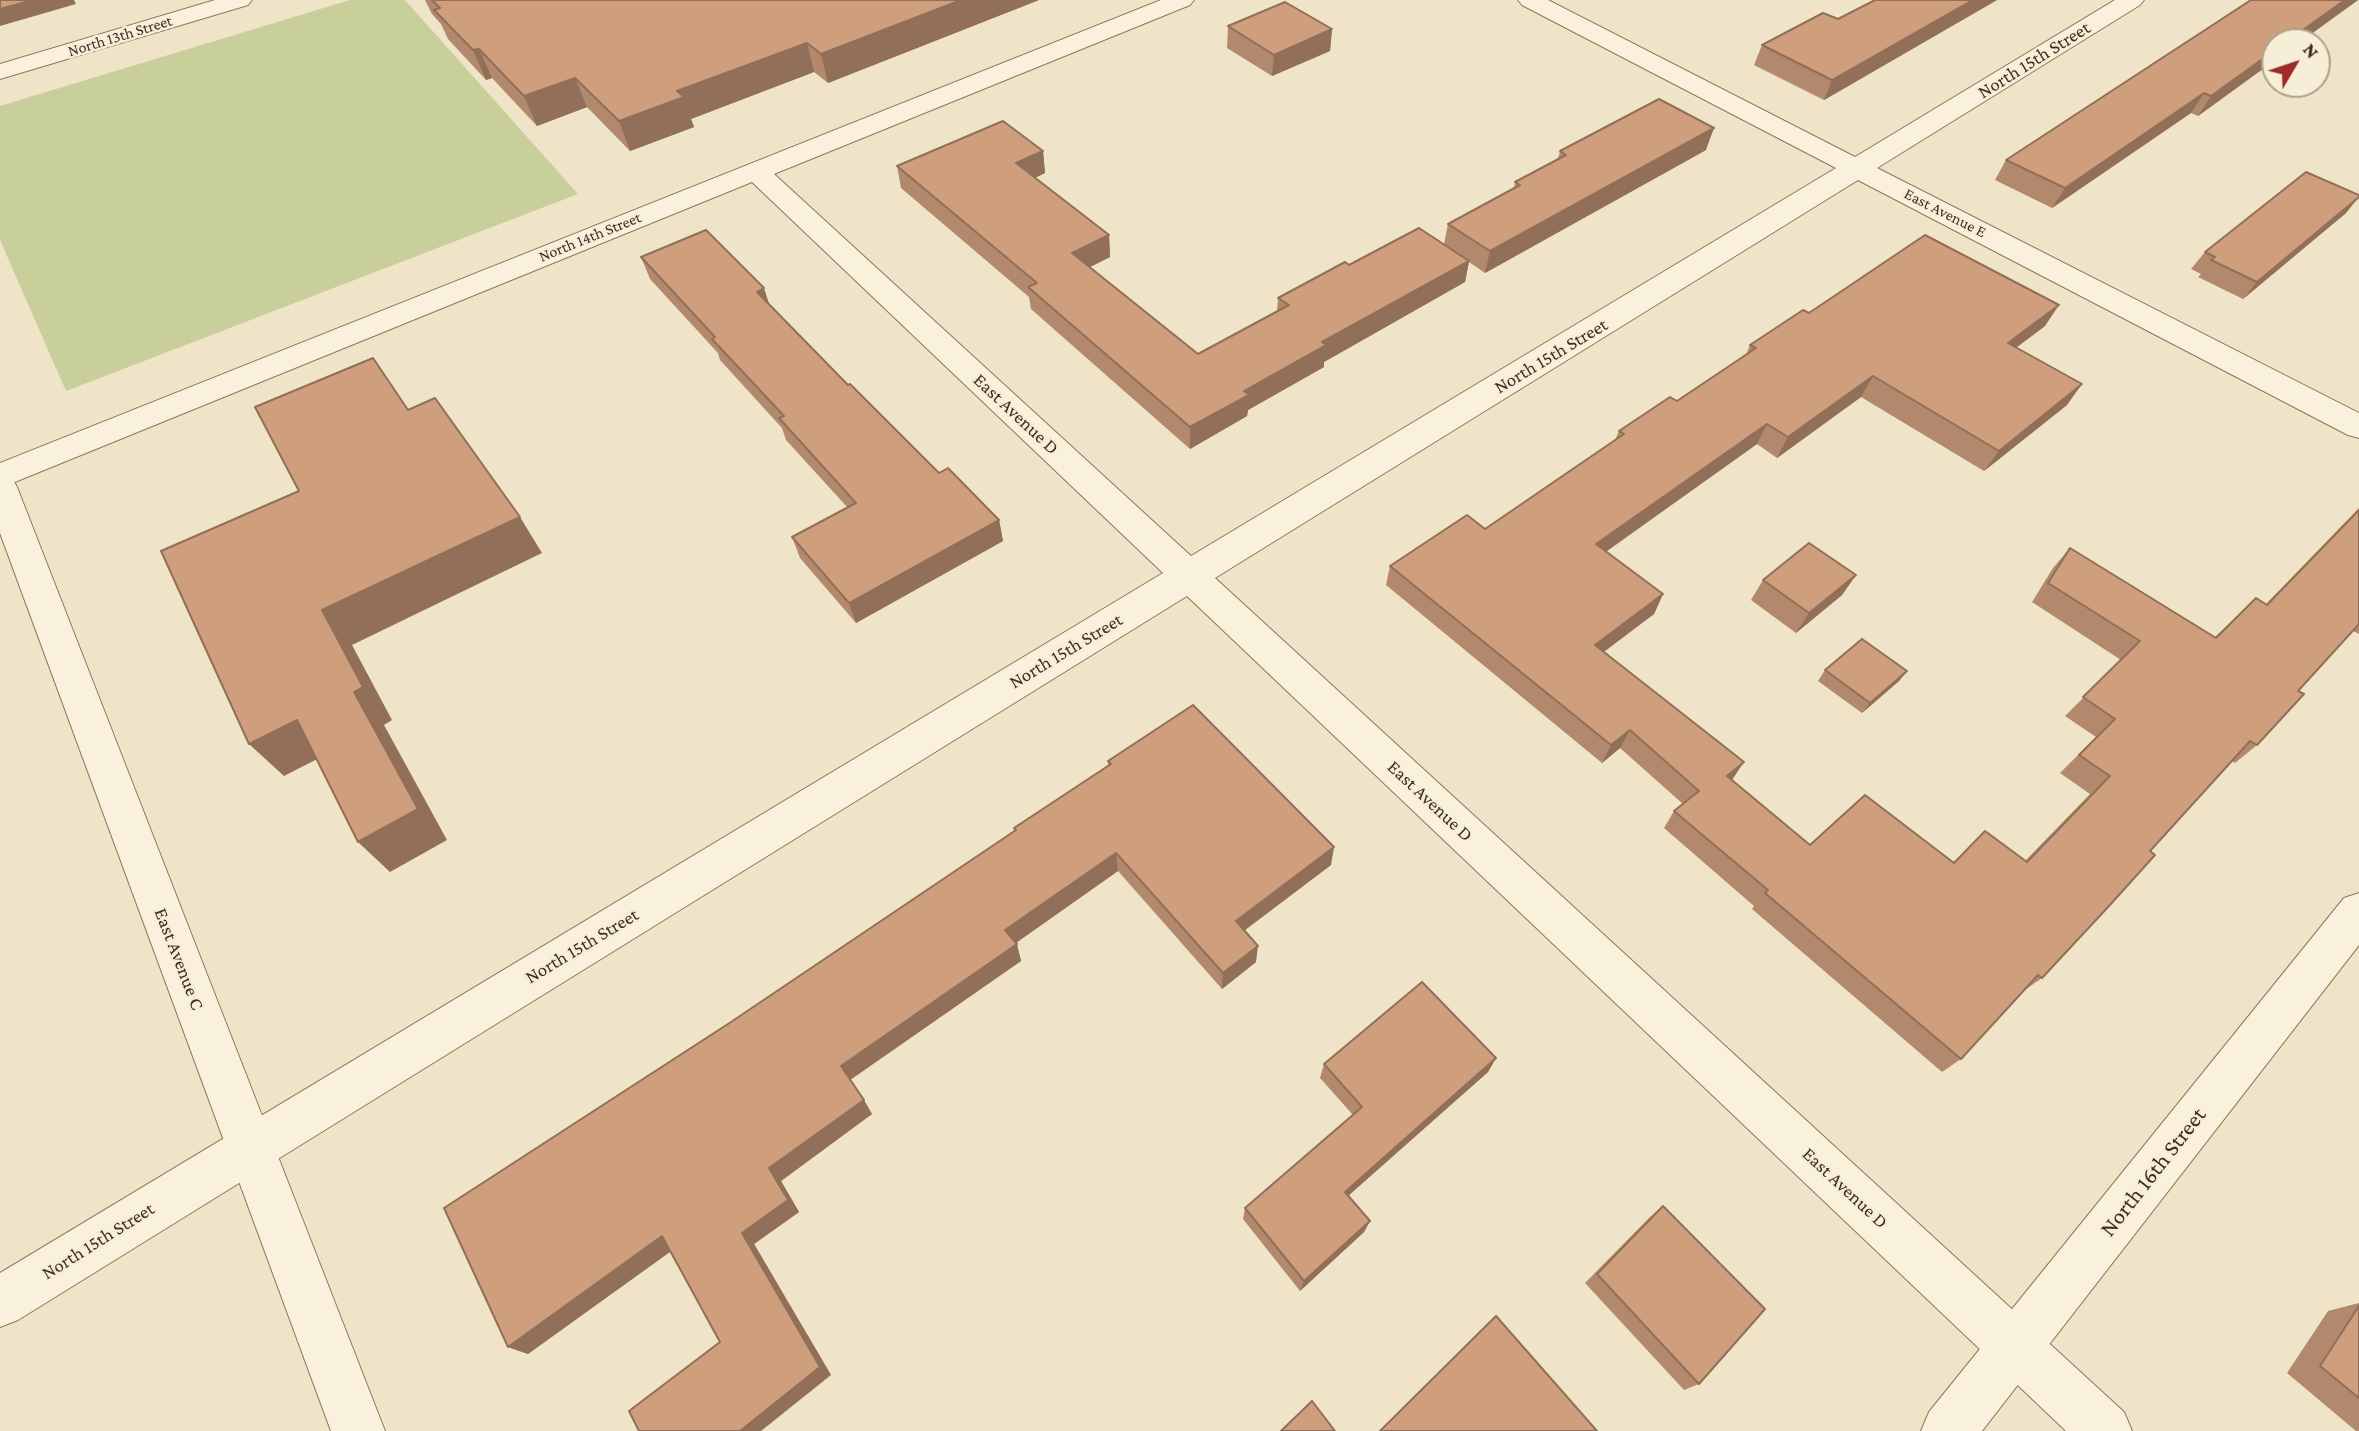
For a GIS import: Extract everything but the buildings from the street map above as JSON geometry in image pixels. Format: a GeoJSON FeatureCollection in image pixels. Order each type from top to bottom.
{"type":"FeatureCollection","features":[{"type":"Feature","properties":{"kind":"street","name":"North 13th Street"},"geometry":{"type":"LineString","coordinates":[[0,72],[240,0]]}},
{"type":"Feature","properties":{"kind":"street","name":"North 14th Street"},"geometry":{"type":"LineString","coordinates":[[0,476],[102,432],[1182,0]]}},
{"type":"Feature","properties":{"kind":"street","name":"East Avenue E"},"geometry":{"type":"LineString","coordinates":[[1530,0],[2359,427]]}},
{"type":"Feature","properties":{"kind":"street","name":"North 15th Street"},"geometry":{"type":"LineString","coordinates":[[0,1301],[2132,0]]}},
{"type":"Feature","properties":{"kind":"street","name":"East Avenue D"},"geometry":{"type":"LineString","coordinates":[[755,171],[2105,1431]]}},
{"type":"Feature","properties":{"kind":"street","name":"East Avenue C"},"geometry":{"type":"LineString","coordinates":[[0,487],[358,1431]]}},
{"type":"Feature","properties":{"kind":"street","name":"North 16th Street"},"geometry":{"type":"LineString","coordinates":[[1948,1431],[2359,912]]}},
{"type":"Feature","properties":{"kind":"green space"},"geometry":{"type":"Polygon","coordinates":[[[350,0],[405,0],[578,194],[66,391],[0,240],[0,106],[350,0]]]}}]}
